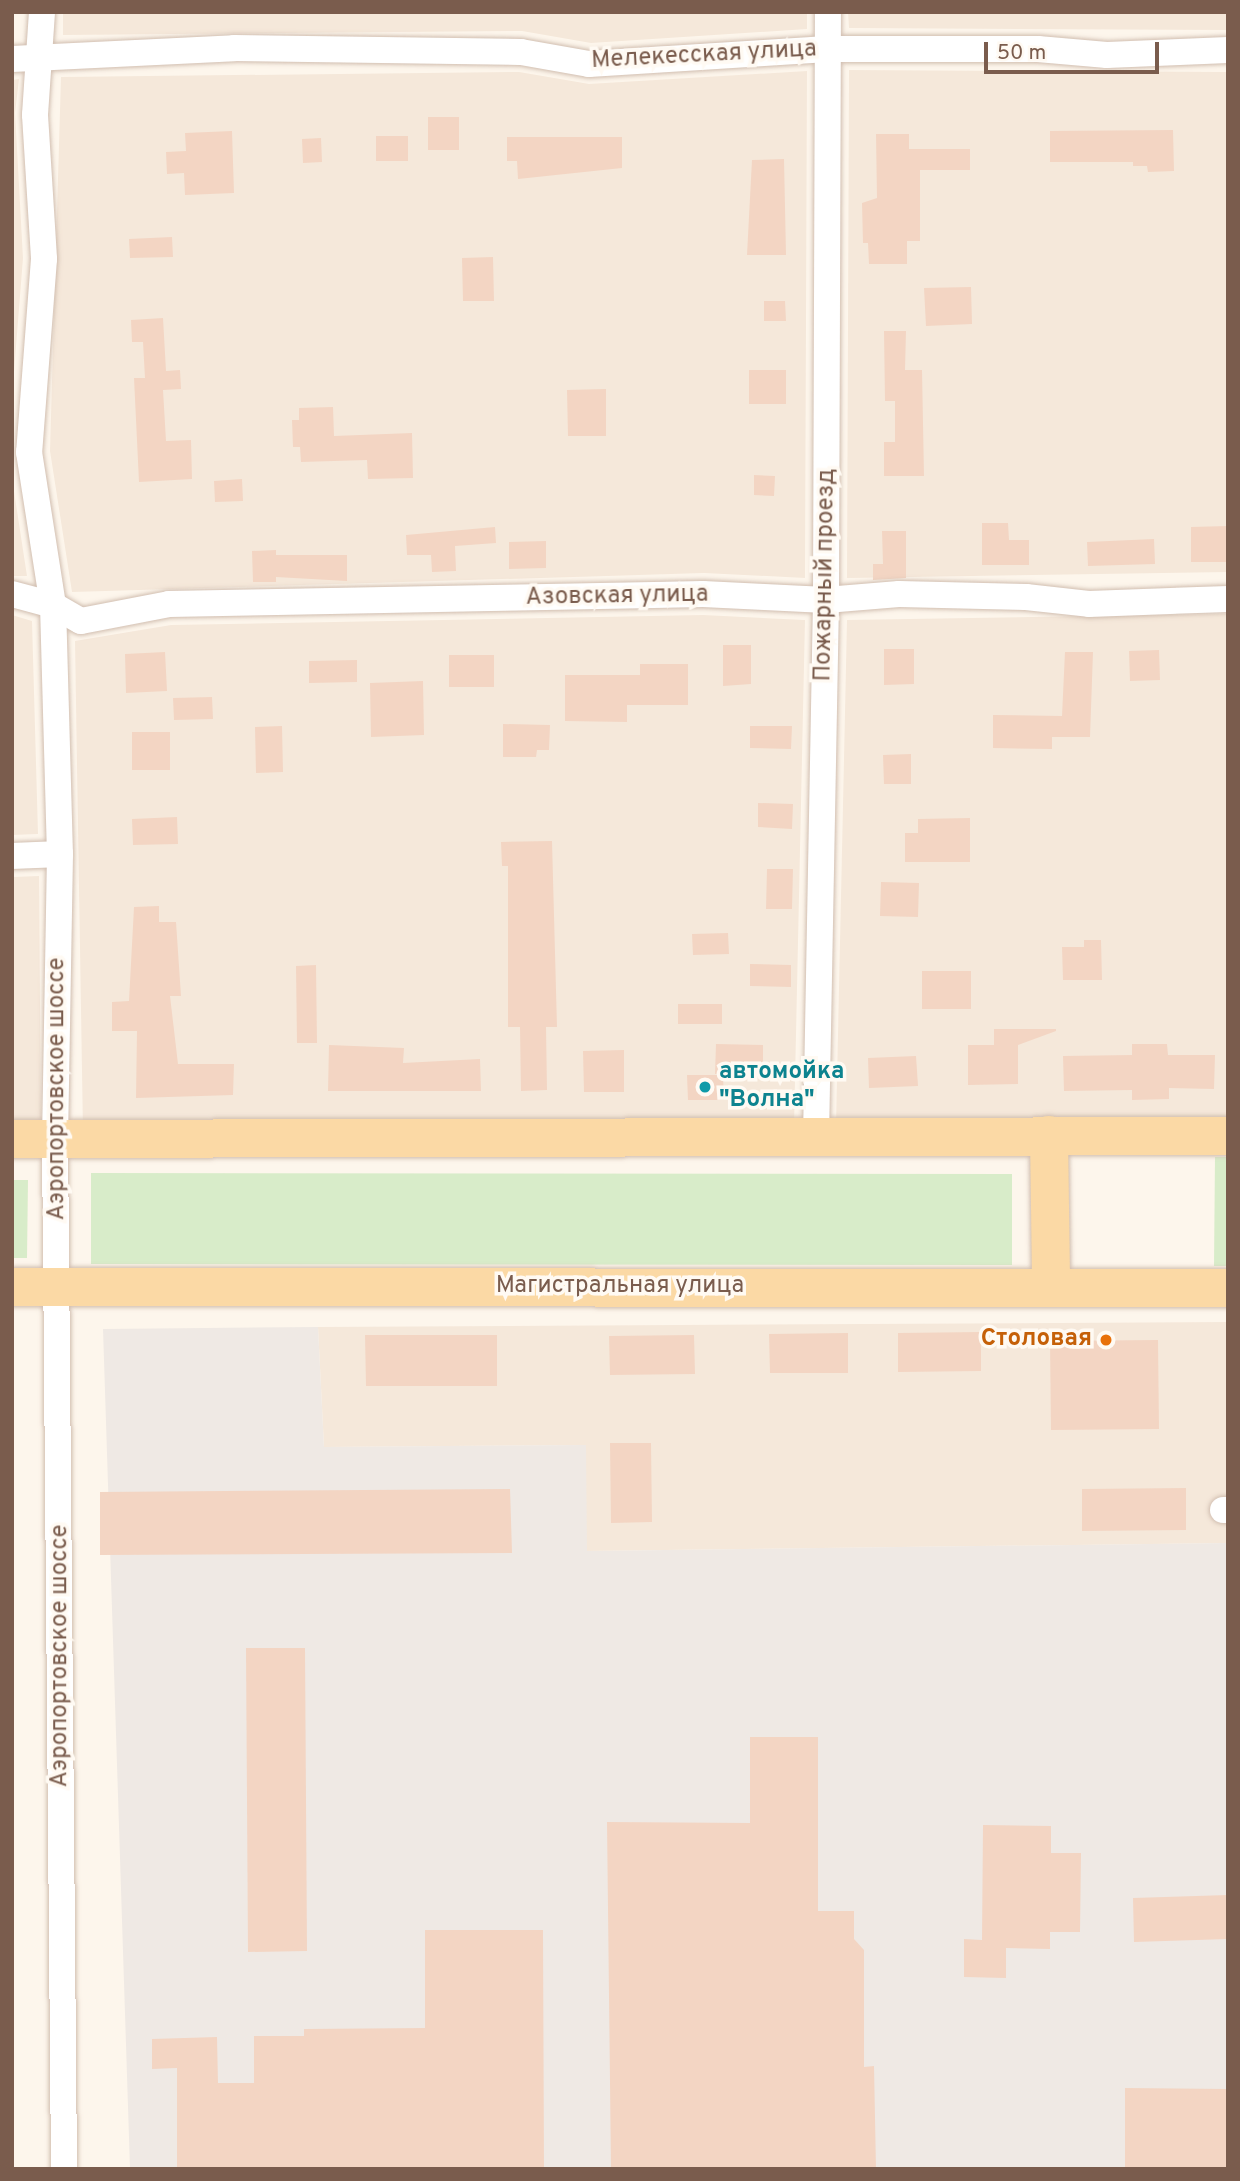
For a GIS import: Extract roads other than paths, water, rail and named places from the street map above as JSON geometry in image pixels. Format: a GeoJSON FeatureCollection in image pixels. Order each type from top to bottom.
{"type":"FeatureCollection","features":[{"type":"Feature","properties":{"kind":"main road"},"geometry":{"type":"LineString","coordinates":[[1049,1135],[1051,1284]]}},
{"type":"Feature","properties":{"kind":"main road"},"geometry":{"type":"LineString","coordinates":[[12,1139],[1228,1136]]}},
{"type":"Feature","properties":{"kind":"main road","name":"Магистральная улица"},"geometry":{"type":"LineString","coordinates":[[12,1287],[1051,1284],[1228,1288]]}},
{"type":"Feature","properties":{"kind":"street","name":"Аэропортовское шоссе"},"geometry":{"type":"LineString","coordinates":[[42,12],[42,57],[35,115],[44,259],[29,452],[53,605],[60,854],[55,1138],[59,1287],[64,2169]]}},
{"type":"Feature","properties":{"kind":"street","name":"Пожарный проезд"},"geometry":{"type":"LineString","coordinates":[[816,1137],[826,600],[828,12]]}},
{"type":"Feature","properties":{"kind":"street","name":"Мелекесская улица"},"geometry":{"type":"LineString","coordinates":[[12,59],[234,48],[522,52],[589,64],[828,49],[1038,49],[1107,55],[1228,50]]}},
{"type":"Feature","properties":{"kind":"street","name":"Азовская улица"},"geometry":{"type":"LineString","coordinates":[[12,594],[53,605],[81,621],[169,604],[703,594],[826,600],[899,594],[1089,604],[1228,599]]}},
{"type":"Feature","properties":{"kind":"street"},"geometry":{"type":"LineString","coordinates":[[12,856],[60,854]]}},
{"type":"Feature","properties":{"kind":"place","name":"автомойка \"Волна\""},"geometry":{"type":"Point","coordinates":[705,1087]}},
{"type":"Feature","properties":{"kind":"place","name":"Столовая"},"geometry":{"type":"Point","coordinates":[1106,1340]}}]}
